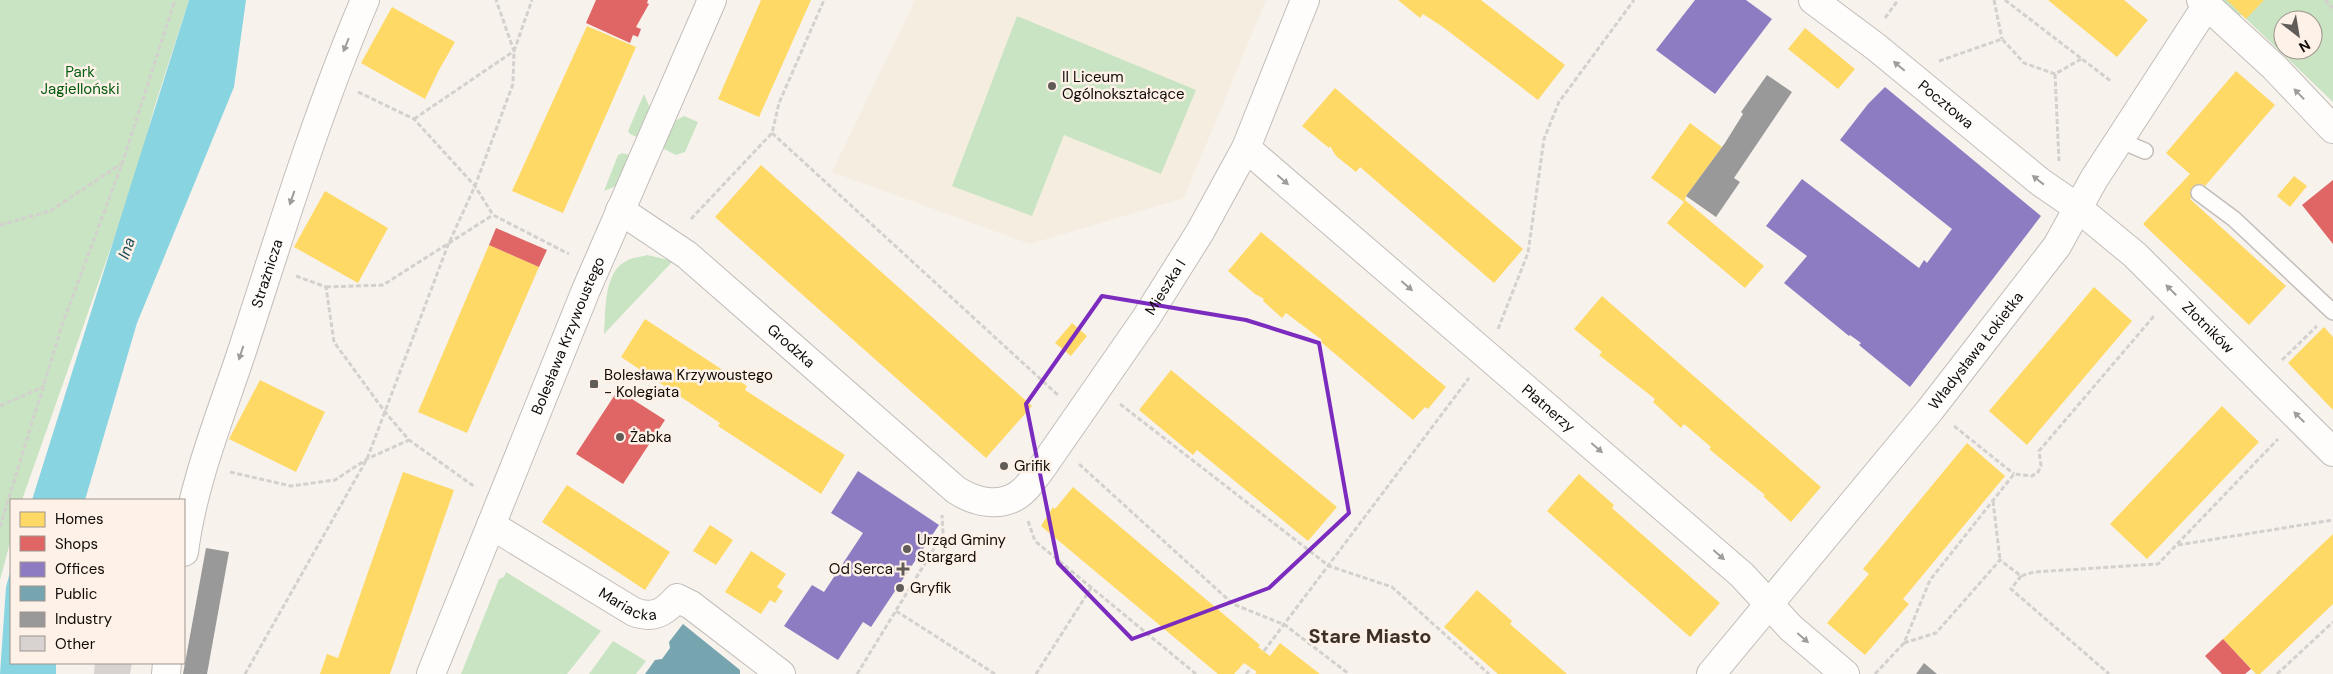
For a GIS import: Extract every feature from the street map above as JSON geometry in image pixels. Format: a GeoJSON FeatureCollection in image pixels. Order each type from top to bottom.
{"type":"FeatureCollection","features":[{"type":"Feature","properties":{"kind":"street","name":"Strażnicza"},"geometry":{"type":"LineString","coordinates":[[185,543],[187,524],[204,465],[283,224],[345,48],[365,0]]}},
{"type":"Feature","properties":{"kind":"street","name":"Bolesława Krzywoustego"},"geometry":{"type":"LineString","coordinates":[[431,674],[512,470],[620,210],[712,0]]}},
{"type":"Feature","properties":{"kind":"street","name":"Mieszka I"},"geometry":{"type":"LineString","coordinates":[[949,497],[989,502],[1006,500],[1022,492],[1028,486],[1146,318],[1200,232],[1246,148],[1305,0]]}},
{"type":"Feature","properties":{"kind":"street","name":"Pocztowa"},"geometry":{"type":"LineString","coordinates":[[1813,0],[1876,47],[2039,181],[2078,208]]}},
{"type":"Feature","properties":{"kind":"street","name":"Władysława Łokietka"},"geometry":{"type":"LineString","coordinates":[[1711,674],[1930,410],[2057,246],[2119,140],[2204,3]]}},
{"type":"Feature","properties":{"kind":"street"},"geometry":{"type":"LineString","coordinates":[[2204,3],[2274,67],[2333,129]]}},
{"type":"Feature","properties":{"kind":"street","name":"Płatnerzy"},"geometry":{"type":"LineString","coordinates":[[1246,148],[1742,575],[1770,603],[1791,628],[1845,674]]}},
{"type":"Feature","properties":{"kind":"street","name":"Złotników"},"geometry":{"type":"LineString","coordinates":[[2078,208],[2135,255],[2333,452]]}},
{"type":"Feature","properties":{"kind":"street","name":"Grodzka"},"geometry":{"type":"LineString","coordinates":[[620,210],[687,255],[949,497]]}},
{"type":"Feature","properties":{"kind":"street","name":"Mariacka"},"geometry":{"type":"LineString","coordinates":[[491,525],[634,612],[645,616],[656,614],[668,608],[677,598],[691,605],[781,674]]}},
{"type":"Feature","properties":{"kind":"lane"},"geometry":{"type":"LineString","coordinates":[[2119,140],[2145,150]]}},
{"type":"Feature","properties":{"kind":"lane"},"geometry":{"type":"LineString","coordinates":[[2198,193],[2234,219],[2332,311]]}},
{"type":"Feature","properties":{"kind":"path"},"geometry":{"type":"LineString","coordinates":[[0,527],[45,386],[62,325],[122,164],[175,0]]}},
{"type":"Feature","properties":{"kind":"path"},"geometry":{"type":"LineString","coordinates":[[496,0],[514,51]]}},
{"type":"Feature","properties":{"kind":"path"},"geometry":{"type":"LineString","coordinates":[[245,674],[367,459],[448,245],[476,186],[513,84],[514,51],[532,0]]}},
{"type":"Feature","properties":{"kind":"path"},"geometry":{"type":"LineString","coordinates":[[691,218],[772,133],[779,103],[824,0]]}},
{"type":"Feature","properties":{"kind":"path"},"geometry":{"type":"LineString","coordinates":[[1498,330],[1528,253],[1544,140],[1559,102],[1634,0]]}},
{"type":"Feature","properties":{"kind":"path"},"geometry":{"type":"LineString","coordinates":[[1880,24],[1898,0]]}},
{"type":"Feature","properties":{"kind":"path"},"geometry":{"type":"LineString","coordinates":[[1994,0],[2002,39],[2024,63],[2055,74],[2081,59]]}},
{"type":"Feature","properties":{"kind":"path"},"geometry":{"type":"LineString","coordinates":[[2005,0],[2112,82]]}},
{"type":"Feature","properties":{"kind":"path"},"geometry":{"type":"LineString","coordinates":[[2325,0],[2333,8]]}},
{"type":"Feature","properties":{"kind":"path"},"geometry":{"type":"LineString","coordinates":[[1938,61],[2002,39]]}},
{"type":"Feature","properties":{"kind":"path"},"geometry":{"type":"LineString","coordinates":[[414,119],[514,51]]}},
{"type":"Feature","properties":{"kind":"path"},"geometry":{"type":"LineString","coordinates":[[2055,74],[2059,164]]}},
{"type":"Feature","properties":{"kind":"path"},"geometry":{"type":"LineString","coordinates":[[350,88],[414,119],[476,186],[494,215],[569,254]]}},
{"type":"Feature","properties":{"kind":"path"},"geometry":{"type":"LineString","coordinates":[[772,133],[1063,400]]}},
{"type":"Feature","properties":{"kind":"path"},"geometry":{"type":"LineString","coordinates":[[0,225],[50,211],[73,197],[107,171],[122,164]]}},
{"type":"Feature","properties":{"kind":"path"},"geometry":{"type":"LineString","coordinates":[[294,275],[326,287],[383,285],[494,215]]}},
{"type":"Feature","properties":{"kind":"path"},"geometry":{"type":"LineString","coordinates":[[326,287],[334,342],[386,412],[409,440],[476,487]]}},
{"type":"Feature","properties":{"kind":"path"},"geometry":{"type":"LineString","coordinates":[[2280,363],[2332,311]]}},
{"type":"Feature","properties":{"kind":"path"},"geometry":{"type":"LineString","coordinates":[[1950,423],[2014,474],[2032,476],[2038,472],[2041,466],[2039,451],[2154,316]]}},
{"type":"Feature","properties":{"kind":"path"},"geometry":{"type":"LineString","coordinates":[[1264,651],[1472,374]]}},
{"type":"Feature","properties":{"kind":"path"},"geometry":{"type":"LineString","coordinates":[[0,406],[45,386]]}},
{"type":"Feature","properties":{"kind":"path"},"geometry":{"type":"LineString","coordinates":[[1120,404],[1329,566],[1392,587],[1489,674]]}},
{"type":"Feature","properties":{"kind":"path"},"geometry":{"type":"LineString","coordinates":[[2109,674],[2011,589],[2021,576],[2034,572],[2158,564],[2278,438]]}},
{"type":"Feature","properties":{"kind":"path"},"geometry":{"type":"LineString","coordinates":[[204,465],[291,486],[336,480],[367,459],[409,440]]}},
{"type":"Feature","properties":{"kind":"path"},"geometry":{"type":"LineString","coordinates":[[1076,461],[1233,604],[1285,625],[1349,674]]}},
{"type":"Feature","properties":{"kind":"path"},"geometry":{"type":"LineString","coordinates":[[1875,674],[1904,643],[1930,580],[2014,474]]}},
{"type":"Feature","properties":{"kind":"path"},"geometry":{"type":"LineString","coordinates":[[857,674],[944,534],[949,497]]}},
{"type":"Feature","properties":{"kind":"path"},"geometry":{"type":"LineString","coordinates":[[1993,501],[2000,560],[2021,576]]}},
{"type":"Feature","properties":{"kind":"path"},"geometry":{"type":"LineString","coordinates":[[1033,514],[1028,521],[1035,541],[1196,674]]}},
{"type":"Feature","properties":{"kind":"path"},"geometry":{"type":"LineString","coordinates":[[2177,545],[2333,520]]}},
{"type":"Feature","properties":{"kind":"path"},"geometry":{"type":"LineString","coordinates":[[1904,643],[1936,633],[2000,560]]}},
{"type":"Feature","properties":{"kind":"path"},"geometry":{"type":"LineString","coordinates":[[1036,674],[1092,588]]}},
{"type":"Feature","properties":{"kind":"path"},"geometry":{"type":"LineString","coordinates":[[896,611],[995,674]]}},
{"type":"Feature","properties":{"kind":"path"},"geometry":{"type":"LineString","coordinates":[[2277,674],[2333,622]]}},
{"type":"Feature","properties":{"kind":"path"},"geometry":{"type":"LineString","coordinates":[[1246,674],[1251,668]]}},
{"type":"Feature","properties":{"kind":"highlighted area"},"geometry":{"type":"Polygon","coordinates":[[[1102,296],[1246,320],[1319,343],[1349,513],[1269,588],[1132,639],[1058,563],[1026,404],[1102,296]]]}},
{"type":"Feature","properties":{"kind":"shaded area","name":"II Liceum Ogólnokształcące"},"geometry":{"type":"Polygon","coordinates":[[[915,0],[1266,0],[1184,198],[1030,244],[832,172],[915,0]]]}},
{"type":"Feature","properties":{"kind":"green space","name":"Park Jagielloński"},"geometry":{"type":"Polygon","coordinates":[[[0,0],[189,0],[155,105],[134,182],[22,499],[10,499],[10,543],[0,580],[0,0]]]}},
{"type":"Feature","properties":{"kind":"green space"},"geometry":{"type":"Polygon","coordinates":[[[2219,0],[2333,0],[2333,102],[2289,60],[2323,60],[2323,10],[2273,10],[2273,45],[2242,15],[2236,16],[2219,0]]]}},
{"type":"Feature","properties":{"kind":"green space"},"geometry":{"type":"Polygon","coordinates":[[[1017,16],[1196,90],[1161,174],[1064,135],[1032,216],[952,186],[1017,16]]]}},
{"type":"Feature","properties":{"kind":"green space"},"geometry":{"type":"Polygon","coordinates":[[[644,94],[650,108],[637,137],[628,131],[644,94]]]}},
{"type":"Feature","properties":{"kind":"green space"},"geometry":{"type":"Polygon","coordinates":[[[684,116],[698,122],[685,152],[676,155],[662,148],[675,121],[684,116]]]}},
{"type":"Feature","properties":{"kind":"green space"},"geometry":{"type":"Polygon","coordinates":[[[623,153],[629,155],[618,185],[604,191],[618,155],[623,153]]]}},
{"type":"Feature","properties":{"kind":"green space"},"geometry":{"type":"Polygon","coordinates":[[[647,255],[673,261],[604,334],[607,292],[614,273],[620,265],[628,260],[647,255]]]}},
{"type":"Feature","properties":{"kind":"green space"},"geometry":{"type":"Polygon","coordinates":[[[506,572],[601,631],[567,674],[461,674],[499,579],[504,577],[506,572]]]}},
{"type":"Feature","properties":{"kind":"green space"},"geometry":{"type":"Polygon","coordinates":[[[613,641],[646,661],[636,674],[589,674],[613,641]]]}},
{"type":"Feature","properties":{"kind":"water","name":"Ina"},"geometry":{"type":"Polygon","coordinates":[[[189,0],[246,0],[234,87],[137,323],[85,499],[32,499],[189,0]]]}},
{"type":"Feature","properties":{"kind":"water"},"geometry":{"type":"Polygon","coordinates":[[[10,573],[10,664],[56,664],[56,674],[0,674],[6,587],[10,573]]]}},
{"type":"Feature","properties":{"kind":"building: Homes"},"geometry":{"type":"Polygon","coordinates":[[[761,0],[811,0],[759,117],[718,99],[761,0]]]}},
{"type":"Feature","properties":{"kind":"building: Homes"},"geometry":{"type":"Polygon","coordinates":[[[1398,0],[1481,0],[1565,65],[1538,100],[1443,27],[1423,14],[1420,18],[1398,0]]]}},
{"type":"Feature","properties":{"kind":"building: Homes"},"geometry":{"type":"Polygon","coordinates":[[[2048,0],[2124,0],[2148,20],[2117,57],[2048,0]]]}},
{"type":"Feature","properties":{"kind":"building: Homes"},"geometry":{"type":"Polygon","coordinates":[[[2227,0],[2264,0],[2246,19],[2227,0]]]}},
{"type":"Feature","properties":{"kind":"building: Homes"},"geometry":{"type":"Polygon","coordinates":[[[392,7],[455,42],[425,99],[361,63],[392,7]]]}},
{"type":"Feature","properties":{"kind":"building: Homes"},"geometry":{"type":"Polygon","coordinates":[[[587,26],[636,47],[563,213],[512,191],[587,26]]]}},
{"type":"Feature","properties":{"kind":"building: Homes"},"geometry":{"type":"Polygon","coordinates":[[[1805,28],[1855,69],[1838,89],[1788,49],[1805,28]]]}},
{"type":"Feature","properties":{"kind":"building: Homes"},"geometry":{"type":"Polygon","coordinates":[[[2236,71],[2275,105],[2205,186],[2202,184],[2190,199],[2286,286],[2249,325],[2143,224],[2190,174],[2166,153],[2236,71]]]}},
{"type":"Feature","properties":{"kind":"building: Homes"},"geometry":{"type":"Polygon","coordinates":[[[1335,88],[1523,249],[1494,283],[1360,167],[1356,172],[1336,156],[1330,146],[1329,148],[1302,126],[1335,88]]]}},
{"type":"Feature","properties":{"kind":"building: Homes"},"geometry":{"type":"Polygon","coordinates":[[[1690,123],[1722,147],[1685,200],[1764,266],[1745,288],[1667,223],[1684,202],[1651,178],[1690,123]]]}},
{"type":"Feature","properties":{"kind":"building: Homes"},"geometry":{"type":"Polygon","coordinates":[[[761,165],[1032,406],[986,458],[715,217],[761,165]]]}},
{"type":"Feature","properties":{"kind":"building: Homes"},"geometry":{"type":"Polygon","coordinates":[[[2294,176],[2307,186],[2290,207],[2277,196],[2294,176]]]}},
{"type":"Feature","properties":{"kind":"building: Homes"},"geometry":{"type":"Polygon","coordinates":[[[325,191],[388,228],[358,283],[294,247],[325,191]]]}},
{"type":"Feature","properties":{"kind":"building: Homes"},"geometry":{"type":"Polygon","coordinates":[[[1261,232],[1446,387],[1428,409],[1425,407],[1413,420],[1321,342],[1322,340],[1286,313],[1282,318],[1263,301],[1264,299],[1255,294],[1228,271],[1261,232]]]}},
{"type":"Feature","properties":{"kind":"building: Homes"},"geometry":{"type":"Polygon","coordinates":[[[489,245],[539,267],[467,433],[418,412],[489,245]]]}},
{"type":"Feature","properties":{"kind":"building: Homes"},"geometry":{"type":"Polygon","coordinates":[[[2094,287],[2132,321],[2027,445],[1989,411],[2094,287]]]}},
{"type":"Feature","properties":{"kind":"building: Homes"},"geometry":{"type":"Polygon","coordinates":[[[1602,296],[1821,487],[1791,522],[1763,496],[1765,495],[1709,449],[1711,447],[1684,424],[1681,428],[1653,402],[1655,399],[1599,355],[1602,352],[1574,329],[1602,296]]]}},
{"type":"Feature","properties":{"kind":"building: Homes"},"geometry":{"type":"Polygon","coordinates":[[[645,319],[747,386],[745,390],[845,455],[821,494],[718,426],[720,423],[621,357],[645,319]]]}},
{"type":"Feature","properties":{"kind":"building: Homes"},"geometry":{"type":"Polygon","coordinates":[[[1072,323],[1087,336],[1071,356],[1055,343],[1072,323]]]}},
{"type":"Feature","properties":{"kind":"building: Homes"},"geometry":{"type":"Polygon","coordinates":[[[2324,327],[2333,337],[2333,410],[2288,363],[2324,327]]]}},
{"type":"Feature","properties":{"kind":"building: Homes"},"geometry":{"type":"Polygon","coordinates":[[[1171,370],[1337,507],[1308,541],[1197,450],[1193,455],[1139,410],[1171,370]]]}},
{"type":"Feature","properties":{"kind":"building: Homes"},"geometry":{"type":"Polygon","coordinates":[[[260,380],[325,412],[296,472],[229,439],[260,380]]]}},
{"type":"Feature","properties":{"kind":"building: Homes"},"geometry":{"type":"Polygon","coordinates":[[[2222,406],[2259,442],[2147,559],[2110,524],[2222,406]]]}},
{"type":"Feature","properties":{"kind":"building: Homes"},"geometry":{"type":"Polygon","coordinates":[[[1967,443],[2005,476],[1903,599],[1909,604],[1865,655],[1827,623],[1869,574],[1863,569],[1967,443]]]}},
{"type":"Feature","properties":{"kind":"building: Homes"},"geometry":{"type":"Polygon","coordinates":[[[403,472],[454,490],[390,674],[320,674],[327,654],[338,658],[403,472]]]}},
{"type":"Feature","properties":{"kind":"building: Homes"},"geometry":{"type":"Polygon","coordinates":[[[1579,474],[1614,505],[1612,508],[1720,603],[1690,637],[1547,511],[1579,474]]]}},
{"type":"Feature","properties":{"kind":"building: Homes"},"geometry":{"type":"Polygon","coordinates":[[[567,485],[670,552],[645,590],[542,522],[567,485]]]}},
{"type":"Feature","properties":{"kind":"building: Homes"},"geometry":{"type":"Polygon","coordinates":[[[1073,487],[1260,645],[1258,647],[1270,656],[1280,643],[1320,674],[1255,674],[1257,672],[1244,663],[1234,674],[1218,674],[1041,526],[1053,507],[1055,509],[1073,487]]]}},
{"type":"Feature","properties":{"kind":"building: Homes"},"geometry":{"type":"Polygon","coordinates":[[[710,525],[733,540],[716,565],[693,551],[710,525]]]}},
{"type":"Feature","properties":{"kind":"building: Homes"},"geometry":{"type":"Polygon","coordinates":[[[2333,534],[2333,604],[2260,674],[2256,674],[2223,639],[2333,534]]]}},
{"type":"Feature","properties":{"kind":"building: Homes"},"geometry":{"type":"Polygon","coordinates":[[[751,551],[786,574],[777,587],[783,591],[775,603],[770,600],[761,614],[725,592],[751,551]]]}},
{"type":"Feature","properties":{"kind":"building: Homes"},"geometry":{"type":"Polygon","coordinates":[[[1477,590],[1512,621],[1510,624],[1567,674],[1498,674],[1444,627],[1477,590]]]}},
{"type":"Feature","properties":{"kind":"building: Shops"},"geometry":{"type":"Polygon","coordinates":[[[596,0],[648,0],[647,3],[649,4],[636,27],[641,29],[638,37],[633,35],[630,43],[586,23],[596,0]]]}},
{"type":"Feature","properties":{"kind":"building: Shops"},"geometry":{"type":"Polygon","coordinates":[[[2333,180],[2333,244],[2302,205],[2333,180]]]}},
{"type":"Feature","properties":{"kind":"building: Shops"},"geometry":{"type":"Polygon","coordinates":[[[496,228],[547,250],[539,267],[489,245],[496,228]]]}},
{"type":"Feature","properties":{"kind":"building: Shops","name":"Żabka"},"geometry":{"type":"Polygon","coordinates":[[[618,390],[665,420],[623,484],[576,454],[618,390]]]}},
{"type":"Feature","properties":{"kind":"building: Shops"},"geometry":{"type":"Polygon","coordinates":[[[2223,639],[2251,669],[2245,674],[2222,674],[2205,656],[2223,639]]]}},
{"type":"Feature","properties":{"kind":"building: Offices"},"geometry":{"type":"Polygon","coordinates":[[[1695,0],[1746,0],[1772,19],[1715,94],[1656,50],[1695,0]]]}},
{"type":"Feature","properties":{"kind":"building: Offices"},"geometry":{"type":"Polygon","coordinates":[[[1885,87],[2041,216],[1910,387],[1859,345],[1861,343],[1849,336],[1784,283],[1807,256],[1766,226],[1802,179],[1919,268],[1924,260],[1927,263],[1952,229],[1840,140],[1868,104],[1885,87]]]}},
{"type":"Feature","properties":{"kind":"building: Offices"},"geometry":{"type":"Polygon","coordinates":[[[858,471],[939,525],[871,627],[863,622],[838,660],[784,626],[812,585],[824,592],[863,533],[831,513],[858,471]]]}},
{"type":"Feature","properties":{"kind":"building: Public"},"geometry":{"type":"Polygon","coordinates":[[[683,624],[740,670],[740,674],[645,674],[655,660],[662,659],[670,648],[669,642],[683,624]]]}},
{"type":"Feature","properties":{"kind":"building: Industry"},"geometry":{"type":"Polygon","coordinates":[[[1767,75],[1792,92],[1734,178],[1740,182],[1716,217],[1686,196],[1725,143],[1743,114],[1741,112],[1767,75]]]}},
{"type":"Feature","properties":{"kind":"building: Industry"},"geometry":{"type":"Polygon","coordinates":[[[206,548],[229,552],[207,674],[183,674],[206,548]]]}},
{"type":"Feature","properties":{"kind":"building: Industry"},"geometry":{"type":"Polygon","coordinates":[[[1924,663],[1937,674],[1916,674],[1924,663]]]}},
{"type":"Feature","properties":{"kind":"building: Other"},"geometry":{"type":"Polygon","coordinates":[[[95,664],[132,664],[130,674],[94,674],[95,664]]]}},
{"type":"Feature","properties":{"kind":"place","name":"II Liceum Ogólnokształcące"},"geometry":{"type":"Point","coordinates":[1052,86]}},
{"type":"Feature","properties":{"kind":"place","name":"Bolesława Krzywoustego - Kolegiata"},"geometry":{"type":"Point","coordinates":[594,384]}},
{"type":"Feature","properties":{"kind":"place","name":"Żabka"},"geometry":{"type":"Point","coordinates":[620,437]}},
{"type":"Feature","properties":{"kind":"place","name":"Grifik"},"geometry":{"type":"Point","coordinates":[1004,466]}},
{"type":"Feature","properties":{"kind":"place","name":"Urząd Gminy Stargard"},"geometry":{"type":"Point","coordinates":[907,549]}},
{"type":"Feature","properties":{"kind":"place","name":"Od Serca"},"geometry":{"type":"Point","coordinates":[903,569]}},
{"type":"Feature","properties":{"kind":"place","name":"Gryfik"},"geometry":{"type":"Point","coordinates":[900,588]}},
{"type":"Feature","properties":{"kind":"district","name":"Stare Miasto"},"geometry":{"type":"Point","coordinates":[1370,636]}}]}
